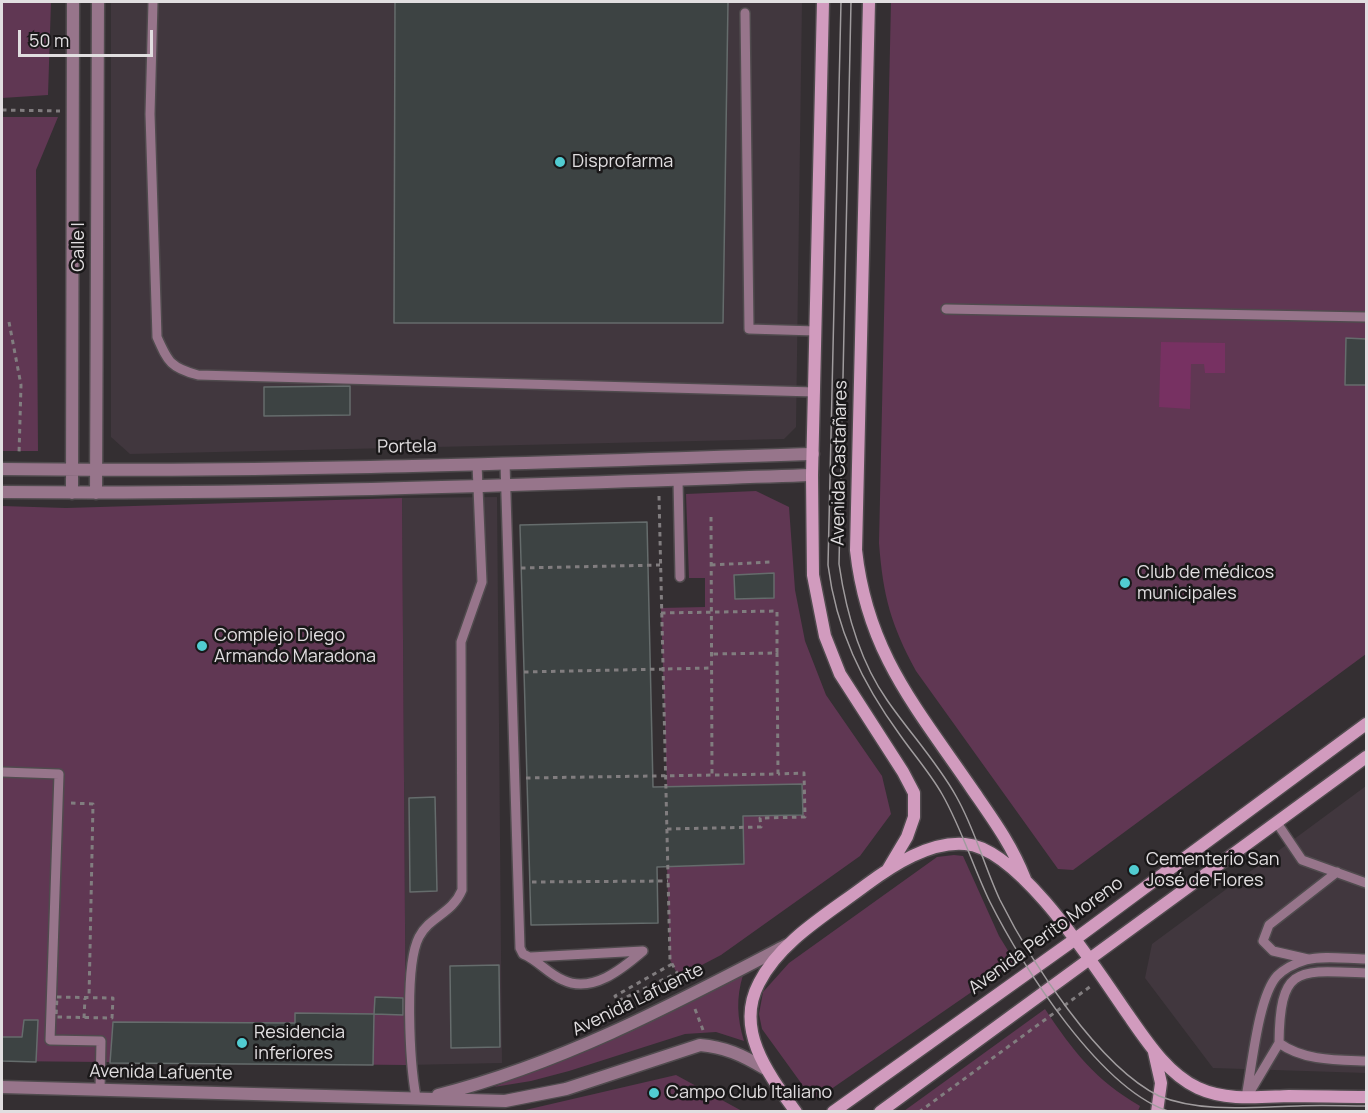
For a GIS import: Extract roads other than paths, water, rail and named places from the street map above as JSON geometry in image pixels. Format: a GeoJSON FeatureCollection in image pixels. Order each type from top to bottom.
{"type":"FeatureCollection","features":[{"type":"Feature","properties":{"kind":"main road","name":"Avenida Castañares"},"geometry":{"type":"LineString","coordinates":[[823,2],[812,476],[813,574],[825,636],[840,674],[914,793],[914,817],[907,837],[888,869]]}},
{"type":"Feature","properties":{"kind":"main road","name":"Avenida Castañares"},"geometry":{"type":"LineString","coordinates":[[869,2],[856,550],[859,580],[879,646],[898,681],[1006,838],[1025,879]]}},
{"type":"Feature","properties":{"kind":"main road","name":"Avenida Perito Moreno"},"geometry":{"type":"LineString","coordinates":[[833,1112],[1074,940],[1366,724]]}},
{"type":"Feature","properties":{"kind":"main road"},"geometry":{"type":"LineString","coordinates":[[880,1112],[1366,757]]}},
{"type":"Feature","properties":{"kind":"main road"},"geometry":{"type":"LineString","coordinates":[[796,1112],[764,1068],[750,1018],[752,1001],[766,971],[789,944],[888,869],[948,844],[967,844],[992,853],[1025,879],[1089,960],[1153,1051],[1198,1088],[1221,1095],[1246,1097],[1366,1097]]}},
{"type":"Feature","properties":{"kind":"main road"},"geometry":{"type":"LineString","coordinates":[[1153,1051],[1161,1083],[1157,1112]]}},
{"type":"Feature","properties":{"kind":"street","name":"Calle I"},"geometry":{"type":"LineString","coordinates":[[72,492],[70,470],[73,2]]}},
{"type":"Feature","properties":{"kind":"street","name":"Calle I"},"geometry":{"type":"LineString","coordinates":[[96,493],[98,2]]}},
{"type":"Feature","properties":{"kind":"street","name":"Portela"},"geometry":{"type":"LineString","coordinates":[[2,469],[96,471],[477,464],[813,454]]}},
{"type":"Feature","properties":{"kind":"street"},"geometry":{"type":"LineString","coordinates":[[2,492],[96,493],[812,476]]}},
{"type":"Feature","properties":{"kind":"street","name":"Avenida Lafuente"},"geometry":{"type":"LineString","coordinates":[[422,1097],[492,1081],[533,1067],[690,997],[789,944]]}},
{"type":"Feature","properties":{"kind":"street","name":"Avenida Lafuente"},"geometry":{"type":"LineString","coordinates":[[2,1087],[505,1101],[535,1097],[574,1087],[700,1045],[738,1052],[764,1068]]}},
{"type":"Feature","properties":{"kind":"lane"},"geometry":{"type":"LineString","coordinates":[[153,2],[150,114],[157,337],[171,364],[181,371],[198,375],[815,392]]}},
{"type":"Feature","properties":{"kind":"lane"},"geometry":{"type":"LineString","coordinates":[[745,13],[749,328],[816,331]]}},
{"type":"Feature","properties":{"kind":"lane"},"geometry":{"type":"LineString","coordinates":[[946,309],[1366,316]]}},
{"type":"Feature","properties":{"kind":"lane"},"geometry":{"type":"LineString","coordinates":[[505,463],[520,948],[524,954],[562,980],[581,984],[616,975],[643,951],[531,957]]}},
{"type":"Feature","properties":{"kind":"lane"},"geometry":{"type":"LineString","coordinates":[[422,1097],[410,1065],[412,960],[420,936],[435,919],[457,903],[462,890],[460,642],[482,582],[477,464]]}},
{"type":"Feature","properties":{"kind":"lane"},"geometry":{"type":"LineString","coordinates":[[678,480],[680,578]]}},
{"type":"Feature","properties":{"kind":"lane"},"geometry":{"type":"LineString","coordinates":[[2,772],[58,774],[50,1040],[101,1041],[100,1090]]}},
{"type":"Feature","properties":{"kind":"lane"},"geometry":{"type":"LineString","coordinates":[[1277,823],[1302,860],[1366,883]]}},
{"type":"Feature","properties":{"kind":"lane"},"geometry":{"type":"LineString","coordinates":[[1337,872],[1269,925],[1263,941],[1273,951],[1308,959],[1366,959]]}},
{"type":"Feature","properties":{"kind":"lane"},"geometry":{"type":"LineString","coordinates":[[1246,1097],[1266,995],[1277,976],[1289,967],[1308,959]]}},
{"type":"Feature","properties":{"kind":"lane"},"geometry":{"type":"LineString","coordinates":[[1246,1097],[1279,1043],[1285,988],[1295,976],[1321,971],[1366,973]]}},
{"type":"Feature","properties":{"kind":"lane"},"geometry":{"type":"LineString","coordinates":[[1279,1043],[1300,1054],[1333,1060],[1366,1062]]}},
{"type":"Feature","properties":{"kind":"tram line"},"geometry":{"type":"LineString","coordinates":[[841,2],[828,565],[837,611],[853,654],[874,696],[942,794],[956,821],[990,902],[1043,991],[1091,1053],[1118,1079],[1144,1100],[1171,1112]]}},
{"type":"Feature","properties":{"kind":"tram line"},"geometry":{"type":"LineString","coordinates":[[851,2],[839,564],[850,618],[861,652],[877,685],[956,796],[969,821],[1000,900],[1029,952],[1068,1009],[1113,1061],[1136,1081],[1159,1096],[1192,1105],[1228,1108],[1366,1106]]}},
{"type":"Feature","properties":{"kind":"place","name":"Disprofarma"},"geometry":{"type":"Point","coordinates":[560,162]}},
{"type":"Feature","properties":{"kind":"place","name":"Club de médicos municipales"},"geometry":{"type":"Point","coordinates":[1125,583]}},
{"type":"Feature","properties":{"kind":"place","name":"Complejo Diego Armando Maradona"},"geometry":{"type":"Point","coordinates":[202,646]}},
{"type":"Feature","properties":{"kind":"place","name":"Cementerio San José de Flores"},"geometry":{"type":"Point","coordinates":[1134,870]}},
{"type":"Feature","properties":{"kind":"place","name":"Residencia inferiores"},"geometry":{"type":"Point","coordinates":[242,1043]}},
{"type":"Feature","properties":{"kind":"place","name":"Campo Club Italiano"},"geometry":{"type":"Point","coordinates":[654,1093]}}]}
